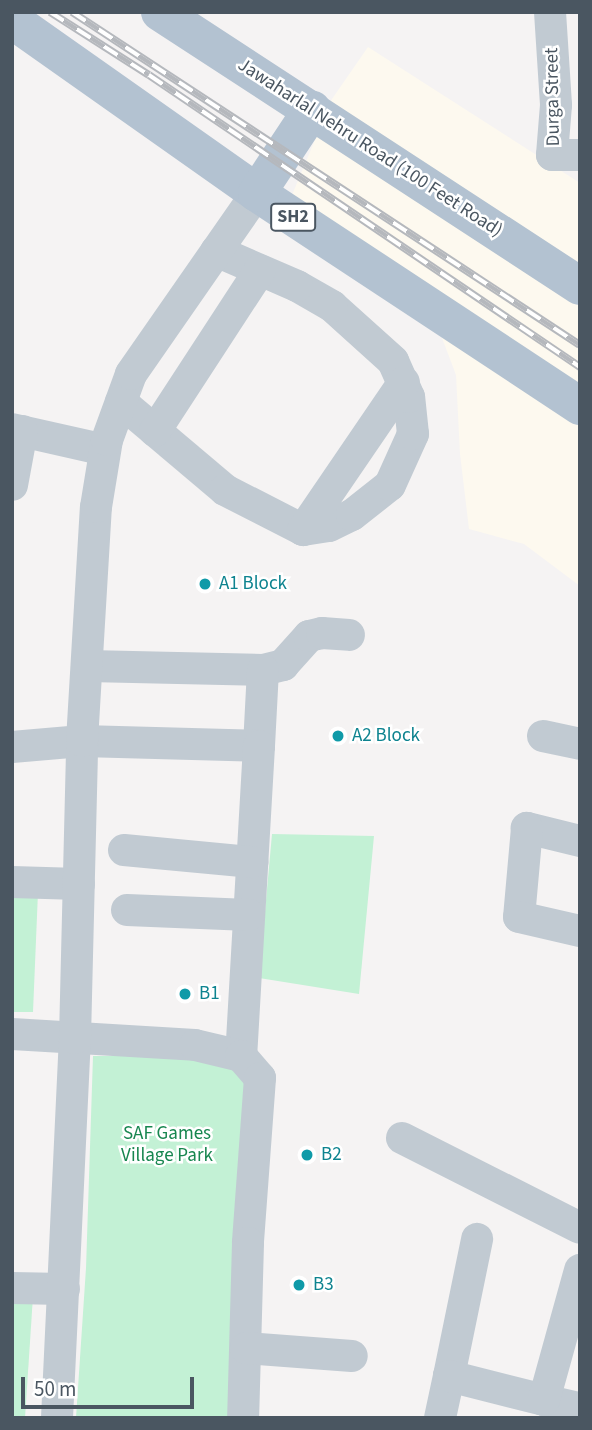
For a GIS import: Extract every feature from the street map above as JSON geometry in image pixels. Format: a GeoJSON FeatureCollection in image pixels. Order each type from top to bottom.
{"type":"FeatureCollection","features":[{"type":"Feature","properties":{"kind":"main road","name":"Jawaharlal Nehru Road (100 Feet Road)"},"geometry":{"type":"LineString","coordinates":[[160,12],[580,286]]}},
{"type":"Feature","properties":{"kind":"main road","name":"SH2"},"geometry":{"type":"LineString","coordinates":[[12,20],[257,193],[580,407]]}},
{"type":"Feature","properties":{"kind":"main road"},"geometry":{"type":"LineString","coordinates":[[257,193],[312,110]]}},
{"type":"Feature","properties":{"kind":"street","name":"Durga Street"},"geometry":{"type":"LineString","coordinates":[[550,12],[556,105],[552,155],[580,155]]}},
{"type":"Feature","properties":{"kind":"street"},"geometry":{"type":"LineString","coordinates":[[57,1418],[75,1038],[82,741],[96,507],[105,450],[131,374],[257,193]]}},
{"type":"Feature","properties":{"kind":"street"},"geometry":{"type":"LineString","coordinates":[[121,402],[225,490],[303,530],[329,526],[352,515],[390,485],[413,433],[409,397],[393,361],[332,306],[216,251]]}},
{"type":"Feature","properties":{"kind":"street"},"geometry":{"type":"LineString","coordinates":[[155,431],[260,270]]}},
{"type":"Feature","properties":{"kind":"street"},"geometry":{"type":"LineString","coordinates":[[303,530],[404,382]]}},
{"type":"Feature","properties":{"kind":"street"},"geometry":{"type":"LineString","coordinates":[[12,485],[21,426],[105,450]]}},
{"type":"Feature","properties":{"kind":"street"},"geometry":{"type":"LineString","coordinates":[[88,666],[262,670],[283,665],[309,636],[322,633],[349,635]]}},
{"type":"Feature","properties":{"kind":"street"},"geometry":{"type":"LineString","coordinates":[[241,1056],[262,670]]}},
{"type":"Feature","properties":{"kind":"street"},"geometry":{"type":"LineString","coordinates":[[543,736],[580,744]]}},
{"type":"Feature","properties":{"kind":"street"},"geometry":{"type":"LineString","coordinates":[[12,747],[82,741],[259,746]]}},
{"type":"Feature","properties":{"kind":"street"},"geometry":{"type":"LineString","coordinates":[[580,841],[527,828],[519,916],[580,932]]}},
{"type":"Feature","properties":{"kind":"street"},"geometry":{"type":"LineString","coordinates":[[124,850],[252,862]]}},
{"type":"Feature","properties":{"kind":"street"},"geometry":{"type":"LineString","coordinates":[[12,882],[79,884]]}},
{"type":"Feature","properties":{"kind":"street"},"geometry":{"type":"LineString","coordinates":[[127,910],[249,915]]}},
{"type":"Feature","properties":{"kind":"street"},"geometry":{"type":"LineString","coordinates":[[12,1034],[195,1045],[241,1056],[260,1077],[248,1243],[243,1418]]}},
{"type":"Feature","properties":{"kind":"street"},"geometry":{"type":"LineString","coordinates":[[401,1138],[580,1228]]}},
{"type":"Feature","properties":{"kind":"street"},"geometry":{"type":"LineString","coordinates":[[440,1418],[477,1239]]}},
{"type":"Feature","properties":{"kind":"street"},"geometry":{"type":"LineString","coordinates":[[544,1400],[580,1270]]}},
{"type":"Feature","properties":{"kind":"street"},"geometry":{"type":"LineString","coordinates":[[12,1288],[64,1289]]}},
{"type":"Feature","properties":{"kind":"street"},"geometry":{"type":"LineString","coordinates":[[246,1348],[352,1356]]}},
{"type":"Feature","properties":{"kind":"street"},"geometry":{"type":"LineString","coordinates":[[449,1376],[580,1409]]}},
{"type":"Feature","properties":{"kind":"shaded area"},"geometry":{"type":"Polygon","coordinates":[[[368,47],[580,183],[580,586],[524,544],[469,529],[460,454],[456,375],[439,330],[282,219],[332,99],[368,47]]]}},
{"type":"Feature","properties":{"kind":"green space"},"geometry":{"type":"Polygon","coordinates":[[[272,834],[374,836],[359,994],[259,978],[272,834]]]}},
{"type":"Feature","properties":{"kind":"green space"},"geometry":{"type":"Polygon","coordinates":[[[12,891],[38,892],[33,1012],[12,1012],[12,891]]]}},
{"type":"Feature","properties":{"kind":"green space","name":"SAF Games Village Park"},"geometry":{"type":"Polygon","coordinates":[[[93,1056],[178,1056],[251,1064],[231,1418],[76,1418],[86,1268],[93,1056]]]}},
{"type":"Feature","properties":{"kind":"green space"},"geometry":{"type":"Polygon","coordinates":[[[12,1295],[33,1296],[25,1418],[12,1418],[12,1295]]]}},
{"type":"Feature","properties":{"kind":"railway"},"geometry":{"type":"LineString","coordinates":[[50,12],[149,75],[580,367]]}},
{"type":"Feature","properties":{"kind":"railway"},"geometry":{"type":"LineString","coordinates":[[72,12],[580,345]]}},
{"type":"Feature","properties":{"kind":"place","name":"A1 Block"},"geometry":{"type":"Point","coordinates":[205,584]}},
{"type":"Feature","properties":{"kind":"place","name":"A2 Block"},"geometry":{"type":"Point","coordinates":[338,736]}},
{"type":"Feature","properties":{"kind":"place","name":"B1"},"geometry":{"type":"Point","coordinates":[185,994]}},
{"type":"Feature","properties":{"kind":"place","name":"B2"},"geometry":{"type":"Point","coordinates":[307,1155]}},
{"type":"Feature","properties":{"kind":"place","name":"B3"},"geometry":{"type":"Point","coordinates":[299,1285]}}]}
